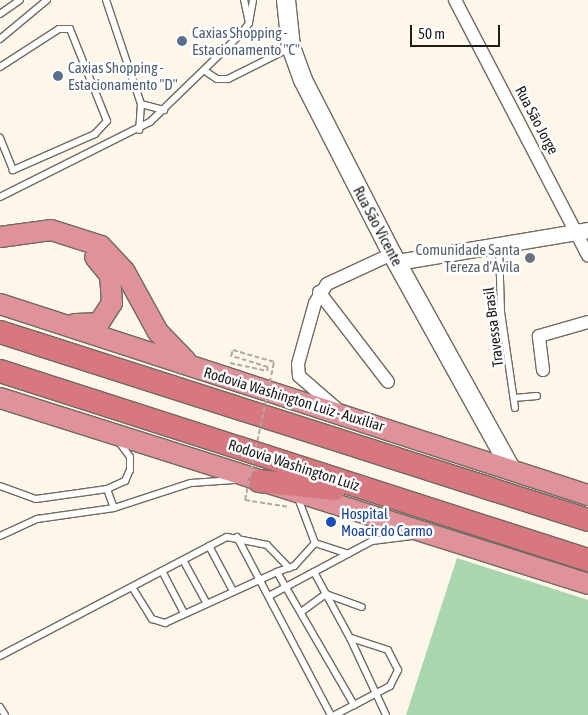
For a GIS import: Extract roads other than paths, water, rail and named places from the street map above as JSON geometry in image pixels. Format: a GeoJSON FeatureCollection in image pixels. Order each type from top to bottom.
{"type":"FeatureCollection","features":[{"type":"Feature","properties":{"kind":"highway"},"geometry":{"type":"LineString","coordinates":[[0,237],[51,230],[101,246],[125,272],[174,354],[203,370]]}},
{"type":"Feature","properties":{"kind":"highway"},"geometry":{"type":"LineString","coordinates":[[0,246],[52,240],[72,244],[103,264],[114,288],[105,318],[89,326],[53,321]]}},
{"type":"Feature","properties":{"kind":"highway","name":"Rodovia Washington Luiz - Auxiliar"},"geometry":{"type":"LineString","coordinates":[[0,304],[225,377],[341,412],[588,495]]}},
{"type":"Feature","properties":{"kind":"highway"},"geometry":{"type":"LineString","coordinates":[[0,332],[588,520]]}},
{"type":"Feature","properties":{"kind":"highway","name":"Rodovia Washington Luiz"},"geometry":{"type":"LineString","coordinates":[[0,371],[588,560]]}},
{"type":"Feature","properties":{"kind":"highway"},"geometry":{"type":"LineString","coordinates":[[0,398],[115,437],[588,584]]}},
{"type":"Feature","properties":{"kind":"highway"},"geometry":{"type":"LineString","coordinates":[[257,481],[326,487],[427,509]]}},
{"type":"Feature","properties":{"kind":"main road","name":"Rua Sāo Vicente"},"geometry":{"type":"LineString","coordinates":[[286,0],[292,47],[303,80],[394,258],[511,469]]}},
{"type":"Feature","properties":{"kind":"street","name":"Rua São Jorge"},"geometry":{"type":"LineString","coordinates":[[455,0],[582,231],[588,256]]}},
{"type":"Feature","properties":{"kind":"street"},"geometry":{"type":"LineString","coordinates":[[341,412],[299,376],[298,364],[319,292],[394,258],[582,231]]}},
{"type":"Feature","properties":{"kind":"street"},"geometry":{"type":"LineString","coordinates":[[319,292],[388,382]]}},
{"type":"Feature","properties":{"kind":"street"},"geometry":{"type":"LineString","coordinates":[[543,370],[539,336],[588,322]]}},
{"type":"Feature","properties":{"kind":"lane"},"geometry":{"type":"LineString","coordinates":[[0,14],[20,0]]}},
{"type":"Feature","properties":{"kind":"lane"},"geometry":{"type":"LineString","coordinates":[[0,39],[47,0]]}},
{"type":"Feature","properties":{"kind":"lane"},"geometry":{"type":"LineString","coordinates":[[106,0],[141,104],[139,130]]}},
{"type":"Feature","properties":{"kind":"lane"},"geometry":{"type":"LineString","coordinates":[[244,0],[249,23]]}},
{"type":"Feature","properties":{"kind":"lane"},"geometry":{"type":"LineString","coordinates":[[0,197],[139,130],[164,110],[205,71],[249,23],[254,11],[253,0]]}},
{"type":"Feature","properties":{"kind":"lane"},"geometry":{"type":"LineString","coordinates":[[246,13],[254,11]]}},
{"type":"Feature","properties":{"kind":"lane"},"geometry":{"type":"LineString","coordinates":[[0,67],[59,29],[74,32],[107,116],[103,128],[13,170],[0,137]]}},
{"type":"Feature","properties":{"kind":"lane"},"geometry":{"type":"LineString","coordinates":[[205,71],[217,79],[228,79],[292,47]]}},
{"type":"Feature","properties":{"kind":"lane"},"geometry":{"type":"LineString","coordinates":[[141,104],[164,110]]}},
{"type":"Feature","properties":{"kind":"lane","name":"Travessa Brasil"},"geometry":{"type":"LineString","coordinates":[[498,242],[501,312],[515,408]]}},
{"type":"Feature","properties":{"kind":"lane"},"geometry":{"type":"LineString","coordinates":[[514,398],[537,396]]}},
{"type":"Feature","properties":{"kind":"lane"},"geometry":{"type":"LineString","coordinates":[[0,486],[36,499],[107,489],[125,481],[130,470],[130,457],[115,437]]}},
{"type":"Feature","properties":{"kind":"lane"},"geometry":{"type":"LineString","coordinates":[[0,536],[37,519],[114,508],[191,483],[257,481]]}},
{"type":"Feature","properties":{"kind":"lane"},"geometry":{"type":"LineString","coordinates":[[107,489],[114,508]]}},
{"type":"Feature","properties":{"kind":"lane"},"geometry":{"type":"LineString","coordinates":[[297,494],[315,542],[348,554]]}},
{"type":"Feature","properties":{"kind":"lane"},"geometry":{"type":"LineString","coordinates":[[268,596],[348,554],[382,539],[430,534]]}},
{"type":"Feature","properties":{"kind":"lane"},"geometry":{"type":"LineString","coordinates":[[0,656],[209,546],[237,537],[267,546],[289,568]]}},
{"type":"Feature","properties":{"kind":"lane"},"geometry":{"type":"LineString","coordinates":[[237,537],[331,715]]}},
{"type":"Feature","properties":{"kind":"lane"},"geometry":{"type":"LineString","coordinates":[[132,587],[158,622],[184,613],[232,589],[289,568],[315,542]]}},
{"type":"Feature","properties":{"kind":"lane"},"geometry":{"type":"LineString","coordinates":[[209,546],[232,589]]}},
{"type":"Feature","properties":{"kind":"lane"},"geometry":{"type":"LineString","coordinates":[[183,560],[206,602]]}},
{"type":"Feature","properties":{"kind":"lane"},"geometry":{"type":"LineString","coordinates":[[162,571],[184,613]]}},
{"type":"Feature","properties":{"kind":"lane"},"geometry":{"type":"LineString","coordinates":[[277,572],[354,705]]}},
{"type":"Feature","properties":{"kind":"lane"},"geometry":{"type":"LineString","coordinates":[[314,572],[378,693],[386,715]]}},
{"type":"Feature","properties":{"kind":"lane"},"geometry":{"type":"LineString","coordinates":[[326,594],[362,606]]}},
{"type":"Feature","properties":{"kind":"lane"},"geometry":{"type":"LineString","coordinates":[[301,612],[326,594]]}},
{"type":"Feature","properties":{"kind":"lane"},"geometry":{"type":"LineString","coordinates":[[335,715],[378,693],[396,679],[394,656],[388,650],[350,638]]}},
{"type":"Feature","properties":{"kind":"lane"},"geometry":{"type":"LineString","coordinates":[[0,706],[4,715]]}},
{"type":"Feature","properties":{"kind":"place","name":"Caxias Shopping - Estacionamento \"C\""},"geometry":{"type":"Point","coordinates":[182,41]}},
{"type":"Feature","properties":{"kind":"place","name":"Caxias Shopping - Estacionamento \"D\""},"geometry":{"type":"Point","coordinates":[58,76]}},
{"type":"Feature","properties":{"kind":"place","name":"Comunidade Santa Tereza d'Avila"},"geometry":{"type":"Point","coordinates":[530,258]}},
{"type":"Feature","properties":{"kind":"place","name":"Hospital Moacir do Carmo"},"geometry":{"type":"Point","coordinates":[331,522]}}]}
